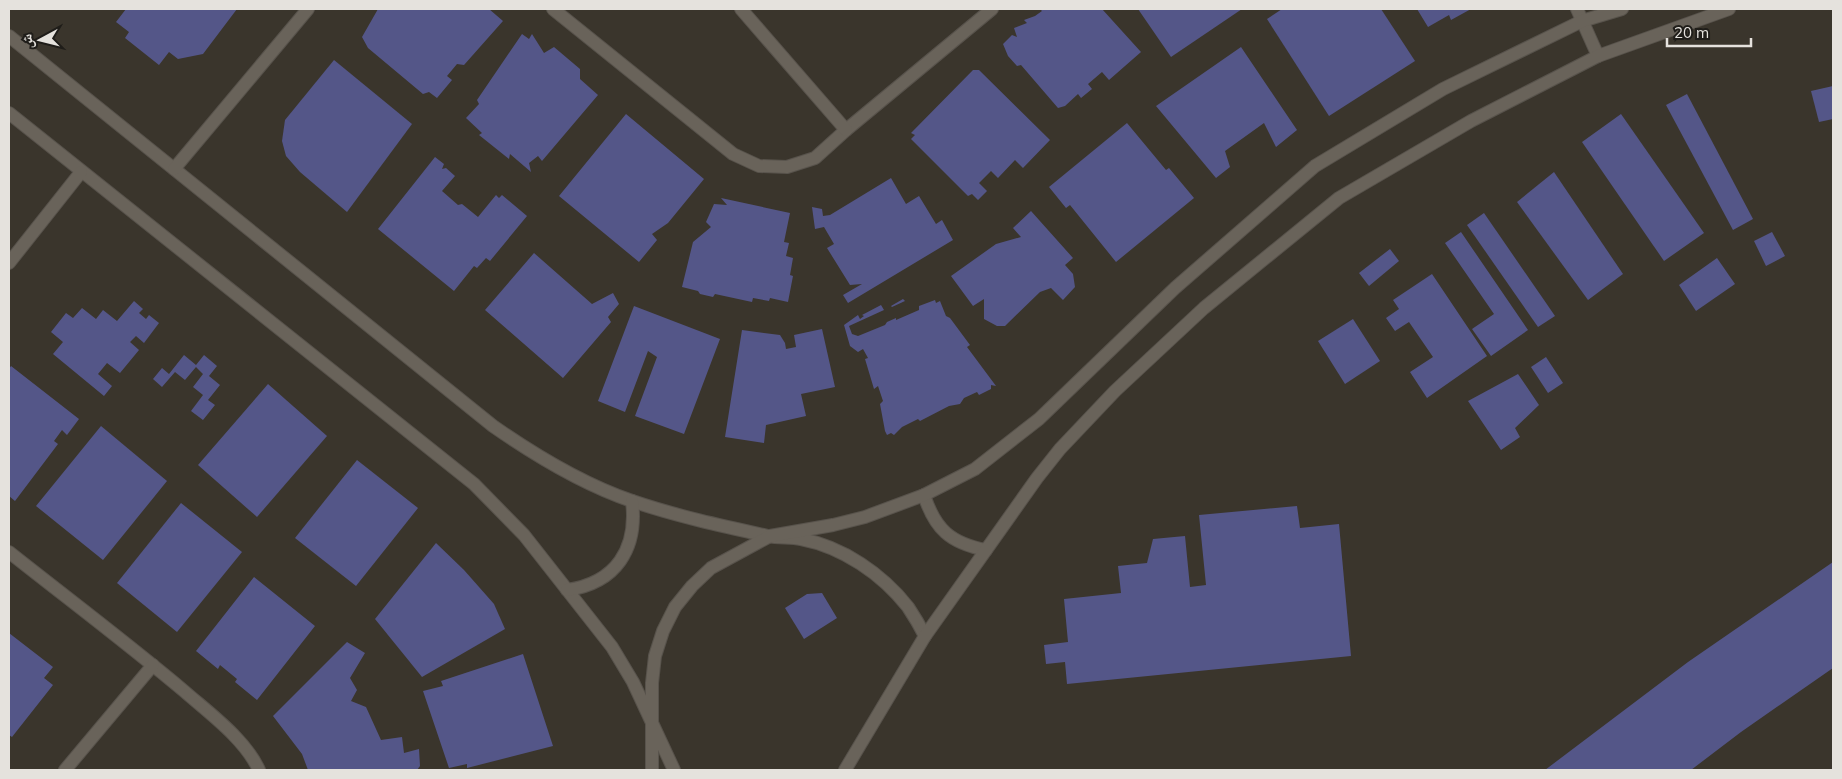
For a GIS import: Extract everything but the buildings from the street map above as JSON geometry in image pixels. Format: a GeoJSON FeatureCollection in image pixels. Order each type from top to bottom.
{"type":"FeatureCollection","features":[{"type":"Feature","properties":{"kind":"street"},"geometry":{"type":"LineString","coordinates":[[174,169],[308,9]]}},
{"type":"Feature","properties":{"kind":"street"},"geometry":{"type":"LineString","coordinates":[[553,9],[733,154],[759,166],[788,167],[815,158],[992,9]]}},
{"type":"Feature","properties":{"kind":"street"},"geometry":{"type":"LineString","coordinates":[[741,9],[846,130]]}},
{"type":"Feature","properties":{"kind":"street"},"geometry":{"type":"LineString","coordinates":[[652,770],[651,719],[654,656],[662,631],[675,607],[692,586],[712,568],[770,536],[833,525],[865,517],[924,495],[975,468],[1039,419],[1175,288],[1315,166],[1443,89],[1579,15],[1622,9]]}},
{"type":"Feature","properties":{"kind":"street"},"geometry":{"type":"LineString","coordinates":[[845,770],[925,636],[1037,478],[1060,449],[1114,391],[1204,308],[1339,198],[1471,121],[1598,56],[1729,9]]}},
{"type":"Feature","properties":{"kind":"street"},"geometry":{"type":"LineString","coordinates":[[1579,15],[1598,56]]}},
{"type":"Feature","properties":{"kind":"street"},"geometry":{"type":"LineString","coordinates":[[9,36],[493,426],[519,444],[574,476],[632,501],[770,536],[802,540],[833,549],[861,564],[887,584],[908,608],[925,636]]}},
{"type":"Feature","properties":{"kind":"street"},"geometry":{"type":"LineString","coordinates":[[9,113],[474,484],[524,535],[612,647],[633,682],[674,770]]}},
{"type":"Feature","properties":{"kind":"street"},"geometry":{"type":"LineString","coordinates":[[9,263],[81,172]]}},
{"type":"Feature","properties":{"kind":"street"},"geometry":{"type":"LineString","coordinates":[[924,495],[930,512],[939,527],[952,539],[968,547],[986,550]]}},
{"type":"Feature","properties":{"kind":"street"},"geometry":{"type":"LineString","coordinates":[[567,590],[581,588],[594,583],[616,567],[630,543],[634,522],[632,501]]}},
{"type":"Feature","properties":{"kind":"street"},"geometry":{"type":"LineString","coordinates":[[9,552],[153,665],[213,716],[236,739],[256,763],[259,770]]}},
{"type":"Feature","properties":{"kind":"street"},"geometry":{"type":"LineString","coordinates":[[65,770],[153,665]]}}]}
